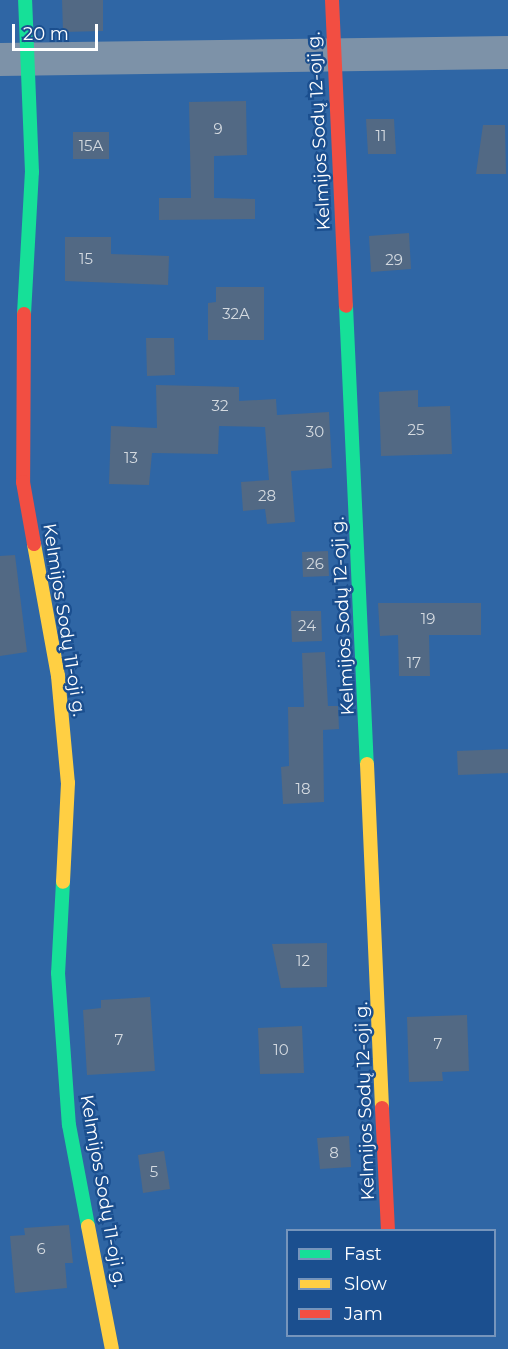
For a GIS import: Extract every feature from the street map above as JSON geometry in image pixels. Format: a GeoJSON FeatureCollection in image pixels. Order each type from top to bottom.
{"type":"FeatureCollection","features":[{"type":"Feature","properties":{"kind":"street","name":"Kelmijos Sodų 11-oji g."},"geometry":{"type":"LineString","coordinates":[[25,0],[14,58],[32,172],[20,387],[23,482],[58,676],[68,783],[58,973],[69,1125],[112,1349]]}},
{"type":"Feature","properties":{"kind":"street","name":"Kelmijos Sodų 12-oji g."},"geometry":{"type":"LineString","coordinates":[[332,0],[388,1229]]}},
{"type":"Feature","properties":{"kind":"street"},"geometry":{"type":"LineString","coordinates":[[14,58],[508,52]]}},
{"type":"Feature","properties":{"kind":"shaded area"},"geometry":{"type":"Polygon","coordinates":[[[0,0],[508,0],[508,1349],[0,1349],[0,0]]]}},
{"type":"Feature","properties":{"kind":"building"},"geometry":{"type":"Polygon","coordinates":[[[62,0],[103,0],[103,31],[63,32],[62,0]]]}},
{"type":"Feature","properties":{"kind":"building"},"geometry":{"type":"Polygon","coordinates":[[[246,101],[247,155],[214,156],[214,198],[255,199],[255,219],[159,220],[159,198],[191,198],[189,102],[246,101]]]}},
{"type":"Feature","properties":{"kind":"building"},"geometry":{"type":"Polygon","coordinates":[[[366,119],[394,119],[396,154],[368,154],[366,119]]]}},
{"type":"Feature","properties":{"kind":"building"},"geometry":{"type":"Polygon","coordinates":[[[483,125],[505,125],[506,174],[476,174],[483,125]]]}},
{"type":"Feature","properties":{"kind":"building"},"geometry":{"type":"Polygon","coordinates":[[[73,132],[109,132],[109,159],[73,159],[73,132]]]}},
{"type":"Feature","properties":{"kind":"building"},"geometry":{"type":"Polygon","coordinates":[[[409,233],[411,269],[371,272],[369,236],[409,233]]]}},
{"type":"Feature","properties":{"kind":"building"},"geometry":{"type":"Polygon","coordinates":[[[65,237],[111,237],[111,254],[169,256],[168,285],[65,281],[65,237]]]}},
{"type":"Feature","properties":{"kind":"building"},"geometry":{"type":"Polygon","coordinates":[[[216,287],[264,287],[264,340],[208,340],[208,303],[216,302],[216,287]]]}},
{"type":"Feature","properties":{"kind":"building"},"geometry":{"type":"Polygon","coordinates":[[[146,338],[174,338],[175,375],[147,376],[146,338]]]}},
{"type":"Feature","properties":{"kind":"building"},"geometry":{"type":"Polygon","coordinates":[[[156,385],[239,387],[239,401],[276,399],[277,415],[329,412],[332,468],[291,471],[295,522],[267,524],[265,509],[243,511],[241,482],[269,480],[265,427],[219,426],[218,454],[152,453],[149,485],[109,484],[111,426],[157,428],[156,385]]]}},
{"type":"Feature","properties":{"kind":"building"},"geometry":{"type":"Polygon","coordinates":[[[418,390],[418,407],[450,406],[452,454],[381,456],[379,392],[418,390]]]}},
{"type":"Feature","properties":{"kind":"building"},"geometry":{"type":"Polygon","coordinates":[[[328,551],[329,576],[303,577],[302,552],[328,551]]]}},
{"type":"Feature","properties":{"kind":"building"},"geometry":{"type":"Polygon","coordinates":[[[15,555],[27,652],[0,656],[0,556],[15,555]]]}},
{"type":"Feature","properties":{"kind":"building"},"geometry":{"type":"Polygon","coordinates":[[[378,603],[481,603],[481,635],[429,635],[430,676],[399,676],[398,635],[380,636],[378,603]]]}},
{"type":"Feature","properties":{"kind":"building"},"geometry":{"type":"Polygon","coordinates":[[[291,611],[321,611],[322,641],[292,642],[291,611]]]}},
{"type":"Feature","properties":{"kind":"building"},"geometry":{"type":"Polygon","coordinates":[[[325,652],[328,706],[338,706],[339,729],[323,730],[324,802],[283,804],[281,767],[289,766],[288,707],[304,707],[302,653],[325,652]]]}},
{"type":"Feature","properties":{"kind":"building"},"geometry":{"type":"Polygon","coordinates":[[[508,749],[508,773],[458,775],[457,751],[508,749]]]}},
{"type":"Feature","properties":{"kind":"building"},"geometry":{"type":"Polygon","coordinates":[[[327,943],[327,987],[281,988],[272,944],[327,943]]]}},
{"type":"Feature","properties":{"kind":"building"},"geometry":{"type":"Polygon","coordinates":[[[150,997],[155,1071],[87,1075],[83,1010],[101,1008],[101,1000],[150,997]]]}},
{"type":"Feature","properties":{"kind":"building"},"geometry":{"type":"Polygon","coordinates":[[[467,1015],[469,1071],[442,1072],[443,1081],[409,1082],[407,1017],[467,1015]]]}},
{"type":"Feature","properties":{"kind":"building"},"geometry":{"type":"Polygon","coordinates":[[[302,1026],[304,1073],[260,1074],[258,1028],[302,1026]]]}},
{"type":"Feature","properties":{"kind":"building"},"geometry":{"type":"Polygon","coordinates":[[[349,1136],[351,1167],[320,1169],[317,1138],[349,1136]]]}},
{"type":"Feature","properties":{"kind":"building"},"geometry":{"type":"Polygon","coordinates":[[[164,1151],[170,1189],[143,1193],[138,1155],[164,1151]]]}},
{"type":"Feature","properties":{"kind":"building"},"geometry":{"type":"Polygon","coordinates":[[[69,1225],[73,1263],[65,1263],[67,1288],[15,1293],[10,1236],[25,1235],[24,1228],[69,1225]]]}},
{"type":"Feature","properties":{"kind":"traffic: fast"},"geometry":{"type":"LineString","coordinates":[[24,314],[32,172],[25,0]]}},
{"type":"Feature","properties":{"kind":"traffic: fast"},"geometry":{"type":"LineString","coordinates":[[346,306],[367,764]]}},
{"type":"Feature","properties":{"kind":"traffic: fast"},"geometry":{"type":"LineString","coordinates":[[63,882],[58,973],[69,1125],[88,1226]]}},
{"type":"Feature","properties":{"kind":"traffic: slow"},"geometry":{"type":"LineString","coordinates":[[34,544],[58,676],[68,783],[63,882]]}},
{"type":"Feature","properties":{"kind":"traffic: slow"},"geometry":{"type":"LineString","coordinates":[[367,764],[382,1108]]}},
{"type":"Feature","properties":{"kind":"traffic: slow"},"geometry":{"type":"LineString","coordinates":[[88,1226],[112,1349]]}},
{"type":"Feature","properties":{"kind":"traffic: jam"},"geometry":{"type":"LineString","coordinates":[[332,0],[346,306]]}},
{"type":"Feature","properties":{"kind":"traffic: jam"},"geometry":{"type":"LineString","coordinates":[[24,314],[23,482],[34,544]]}},
{"type":"Feature","properties":{"kind":"traffic: jam"},"geometry":{"type":"LineString","coordinates":[[382,1108],[388,1229]]}}]}
